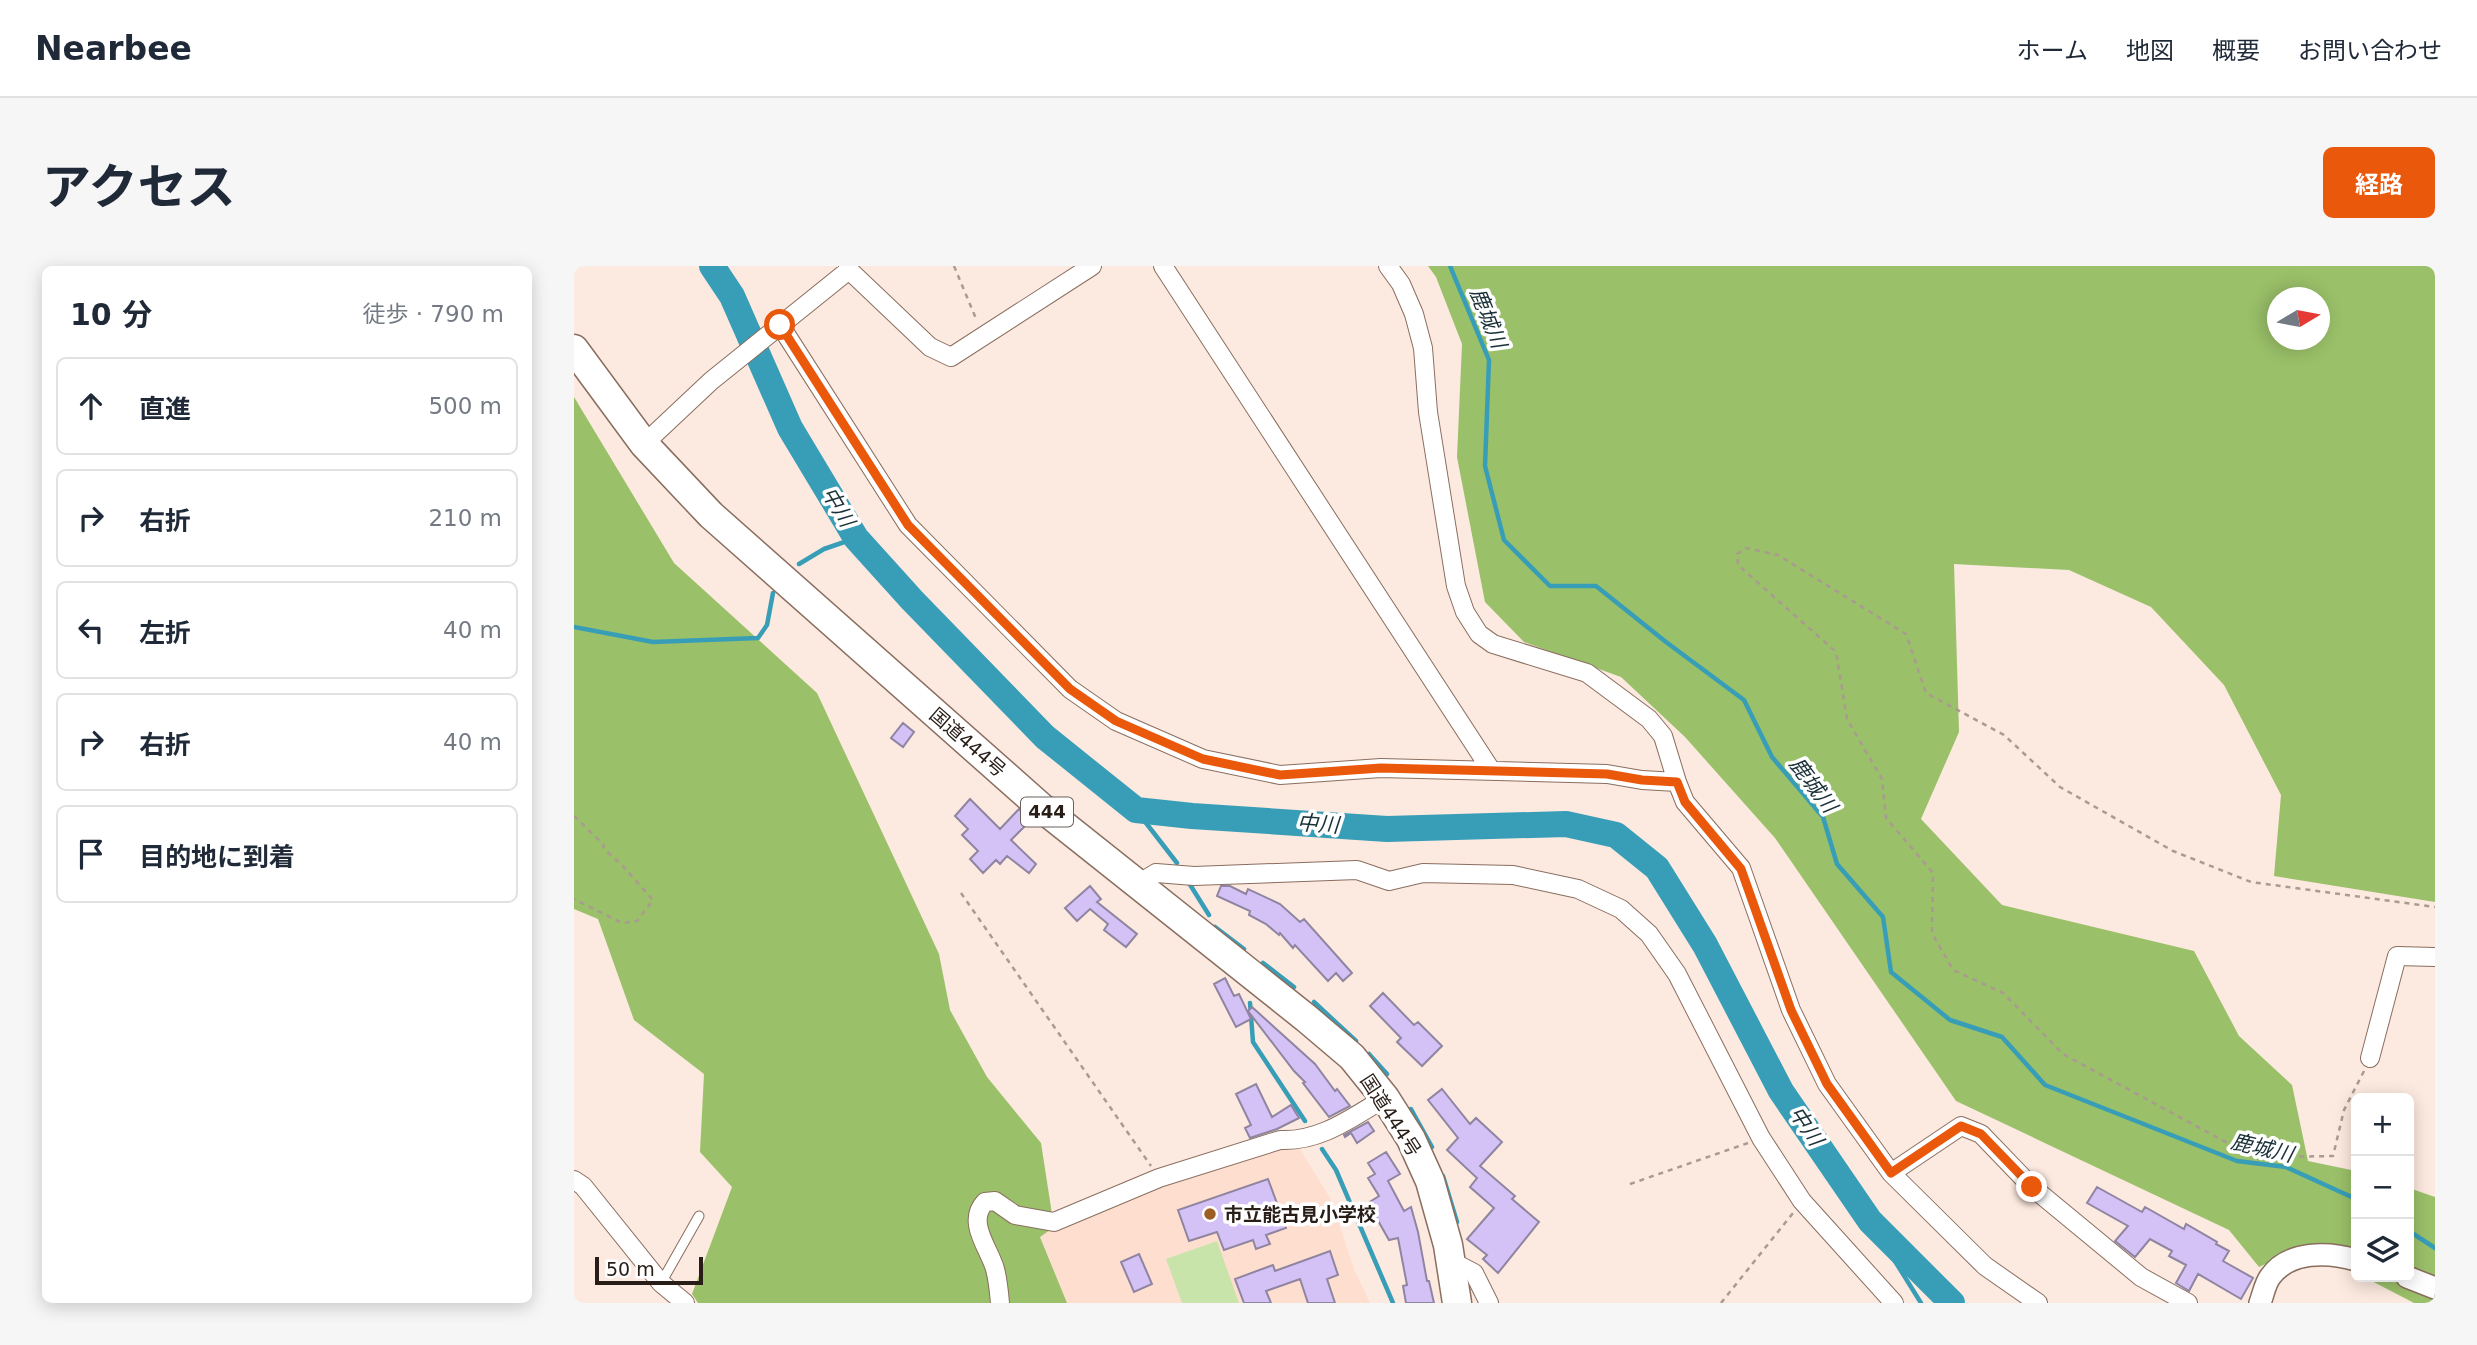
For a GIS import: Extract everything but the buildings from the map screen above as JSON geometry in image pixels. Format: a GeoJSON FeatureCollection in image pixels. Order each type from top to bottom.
{"type":"FeatureCollection","features":[{"type":"Feature","properties":{"kind":"highway","name":"国道444号"},"geometry":{"type":"LineString","coordinates":[[574,349],[644,444],[711,515],[1042,808],[1352,1057],[1412,1139],[1430,1181],[1451,1261],[1457,1303]]}},
{"type":"Feature","properties":{"kind":"street"},"geometry":{"type":"LineString","coordinates":[[644,444],[711,381],[849,268],[930,346],[951,357],[1092,266]]}},
{"type":"Feature","properties":{"kind":"street"},"geometry":{"type":"LineString","coordinates":[[1163,266],[1491,771]]}},
{"type":"Feature","properties":{"kind":"street"},"geometry":{"type":"LineString","coordinates":[[1388,266],[1401,284],[1414,314],[1423,348],[1432,439],[1456,586],[1465,612],[1479,635],[1493,644],[1587,673],[1649,719],[1663,736],[1685,802],[1741,869],[1791,1010],[1827,1084],[1891,1173],[1984,1266],[2038,1303]]}},
{"type":"Feature","properties":{"kind":"street"},"geometry":{"type":"LineString","coordinates":[[780,325],[908,525],[1070,689],[1116,721],[1203,759],[1280,775],[1381,768],[1607,774],[1677,782]]}},
{"type":"Feature","properties":{"kind":"street"},"geometry":{"type":"LineString","coordinates":[[1138,884],[1156,873],[1194,876],[1357,870],[1389,881],[1423,873],[1513,875],[1578,889],[1621,909],[1649,934],[1677,974],[1761,1138],[1802,1201],[1894,1303]]}},
{"type":"Feature","properties":{"kind":"street"},"geometry":{"type":"LineString","coordinates":[[2370,1059],[2397,956],[2435,957]]}},
{"type":"Feature","properties":{"kind":"street"},"geometry":{"type":"LineString","coordinates":[[1000,1303],[996,1270],[977,1224],[979,1209],[985,1202],[995,1201],[1015,1215],[1054,1222],[1159,1178],[1280,1140],[1298,1141],[1325,1133],[1384,1098]]}},
{"type":"Feature","properties":{"kind":"street"},"geometry":{"type":"LineString","coordinates":[[1891,1173],[1961,1126],[1981,1134],[2032,1187],[2131,1269],[2188,1303]]}},
{"type":"Feature","properties":{"kind":"street"},"geometry":{"type":"LineString","coordinates":[[574,1180],[583,1186],[661,1283],[685,1303]]}},
{"type":"Feature","properties":{"kind":"street"},"geometry":{"type":"LineString","coordinates":[[2263,1302],[2270,1278],[2282,1266],[2307,1255],[2337,1254],[2351,1258]]}},
{"type":"Feature","properties":{"kind":"street"},"geometry":{"type":"LineString","coordinates":[[1451,1261],[1474,1273],[1489,1303]]}},
{"type":"Feature","properties":{"kind":"street"},"geometry":{"type":"LineString","coordinates":[[2414,1280],[2435,1288]]}},
{"type":"Feature","properties":{"kind":"lane"},"geometry":{"type":"LineString","coordinates":[[661,1283],[699,1216]]}},
{"type":"Feature","properties":{"kind":"path"},"geometry":{"type":"LineString","coordinates":[[954,266],[983,337]]}},
{"type":"Feature","properties":{"kind":"path"},"geometry":{"type":"LineString","coordinates":[[2370,1059],[2344,1110],[2333,1156],[2275,1157],[2235,1147],[2063,1054],[2003,993],[1953,970],[1932,933],[1933,873],[1886,818],[1882,779],[1847,719],[1836,652],[1738,565],[1737,554],[1746,548],[1778,555],[1906,634],[1926,693],[2004,735],[2060,787],[2173,851],[2251,882],[2435,907]]}},
{"type":"Feature","properties":{"kind":"path"},"geometry":{"type":"LineString","coordinates":[[574,817],[603,844],[604,849],[653,900],[636,921],[622,923],[574,899]]}},
{"type":"Feature","properties":{"kind":"path"},"geometry":{"type":"LineString","coordinates":[[961,893],[1159,1178]]}},
{"type":"Feature","properties":{"kind":"path"},"geometry":{"type":"LineString","coordinates":[[1630,1184],[1761,1138]]}},
{"type":"Feature","properties":{"kind":"path"},"geometry":{"type":"LineString","coordinates":[[1721,1303],[1802,1201]]}},
{"type":"Feature","properties":{"kind":"shaded area","name":"市立能古見小学校"},"geometry":{"type":"Polygon","coordinates":[[[1278,1143],[1298,1146],[1331,1200],[1354,1269],[1370,1303],[1067,1303],[1040,1236],[1054,1227],[1152,1183],[1278,1143]]]}},
{"type":"Feature","properties":{"kind":"green space"},"geometry":{"type":"Polygon","coordinates":[[[1428,266],[2435,266],[2435,902],[2274,876],[2281,795],[2224,685],[2151,607],[2069,570],[1954,564],[1959,732],[1921,819],[2002,905],[2194,951],[2239,1036],[2292,1085],[2308,1161],[2351,1170],[2351,1270],[2304,1246],[2259,1267],[2229,1230],[1956,1101],[1775,838],[1685,737],[1621,677],[1524,642],[1485,602],[1457,457],[1462,344],[1436,277],[1428,266]]]}},
{"type":"Feature","properties":{"kind":"green space"},"geometry":{"type":"Polygon","coordinates":[[[574,397],[674,563],[817,693],[939,954],[950,1010],[987,1077],[1041,1143],[1054,1227],[1040,1237],[1067,1303],[698,1303],[692,1294],[732,1187],[700,1152],[704,1074],[634,1020],[598,919],[574,909],[574,397]]]}},
{"type":"Feature","properties":{"kind":"green space"},"geometry":{"type":"Polygon","coordinates":[[[2414,1190],[2435,1197],[2435,1303],[2414,1303],[2374,1282],[2414,1282],[2414,1190]]]}},
{"type":"Feature","properties":{"kind":"green space"},"geometry":{"type":"Polygon","coordinates":[[[1217,1241],[1239,1303],[1182,1303],[1166,1259],[1217,1241]]]}},
{"type":"Feature","properties":{"kind":"waterway","name":"中川"},"geometry":{"type":"LineString","coordinates":[[712,266],[732,296],[790,428],[856,538],[1045,737],[1136,810],[1387,829],[1566,824],[1616,835],[1657,868],[1705,945],[1781,1091],[1870,1221],[1952,1303]]}},
{"type":"Feature","properties":{"kind":"waterway","name":"鹿城川"},"geometry":{"type":"LineString","coordinates":[[1450,266],[1489,360],[1485,466],[1504,540],[1550,586],[1596,586],[1744,700],[1772,757],[1823,817],[1837,864],[1883,917],[1891,972],[1950,1020],[2002,1037],[2045,1085],[2237,1161],[2286,1167],[2351,1197]]}},
{"type":"Feature","properties":{"kind":"waterway"},"geometry":{"type":"LineString","coordinates":[[799,564],[824,549],[856,538]]}},
{"type":"Feature","properties":{"kind":"waterway"},"geometry":{"type":"LineString","coordinates":[[574,627],[653,642],[758,638],[767,625],[773,593]]}},
{"type":"Feature","properties":{"kind":"waterway"},"geometry":{"type":"LineString","coordinates":[[1136,810],[1177,863]]}},
{"type":"Feature","properties":{"kind":"waterway"},"geometry":{"type":"LineString","coordinates":[[1189,883],[1209,915]]}},
{"type":"Feature","properties":{"kind":"waterway"},"geometry":{"type":"LineString","coordinates":[[1215,927],[1244,949]]}},
{"type":"Feature","properties":{"kind":"waterway"},"geometry":{"type":"LineString","coordinates":[[1263,963],[1294,987]]}},
{"type":"Feature","properties":{"kind":"waterway"},"geometry":{"type":"LineString","coordinates":[[1314,1002],[1356,1041]]}},
{"type":"Feature","properties":{"kind":"waterway"},"geometry":{"type":"LineString","coordinates":[[1250,1003],[1253,1042],[1305,1121]]}},
{"type":"Feature","properties":{"kind":"waterway"},"geometry":{"type":"LineString","coordinates":[[1369,1054],[1387,1074]]}},
{"type":"Feature","properties":{"kind":"waterway"},"geometry":{"type":"LineString","coordinates":[[1411,1109],[1432,1147]]}},
{"type":"Feature","properties":{"kind":"waterway"},"geometry":{"type":"LineString","coordinates":[[1322,1149],[1336,1170],[1393,1303]]}},
{"type":"Feature","properties":{"kind":"waterway"},"geometry":{"type":"LineString","coordinates":[[1443,1176],[1457,1222]]}},
{"type":"Feature","properties":{"kind":"waterway"},"geometry":{"type":"LineString","coordinates":[[1870,1221],[1921,1303]]}},
{"type":"Feature","properties":{"kind":"waterway","name":"鹿城川"},"geometry":{"type":"LineString","coordinates":[[2414,1234],[2435,1248]]}},
{"type":"Feature","properties":{"kind":"place","name":"市立能古見小学校"},"geometry":{"type":"Point","coordinates":[1210,1214]}},
{"type":"Feature","properties":{"kind":"route"},"geometry":{"type":"LineString","coordinates":[[780,325],[908,525],[1070,689],[1116,721],[1203,759],[1280,775],[1381,768],[1607,774],[1677,782],[1685,802],[1741,869],[1791,1010],[1827,1084],[1891,1173],[1961,1126],[1981,1134],[2032,1187]]}}]}
